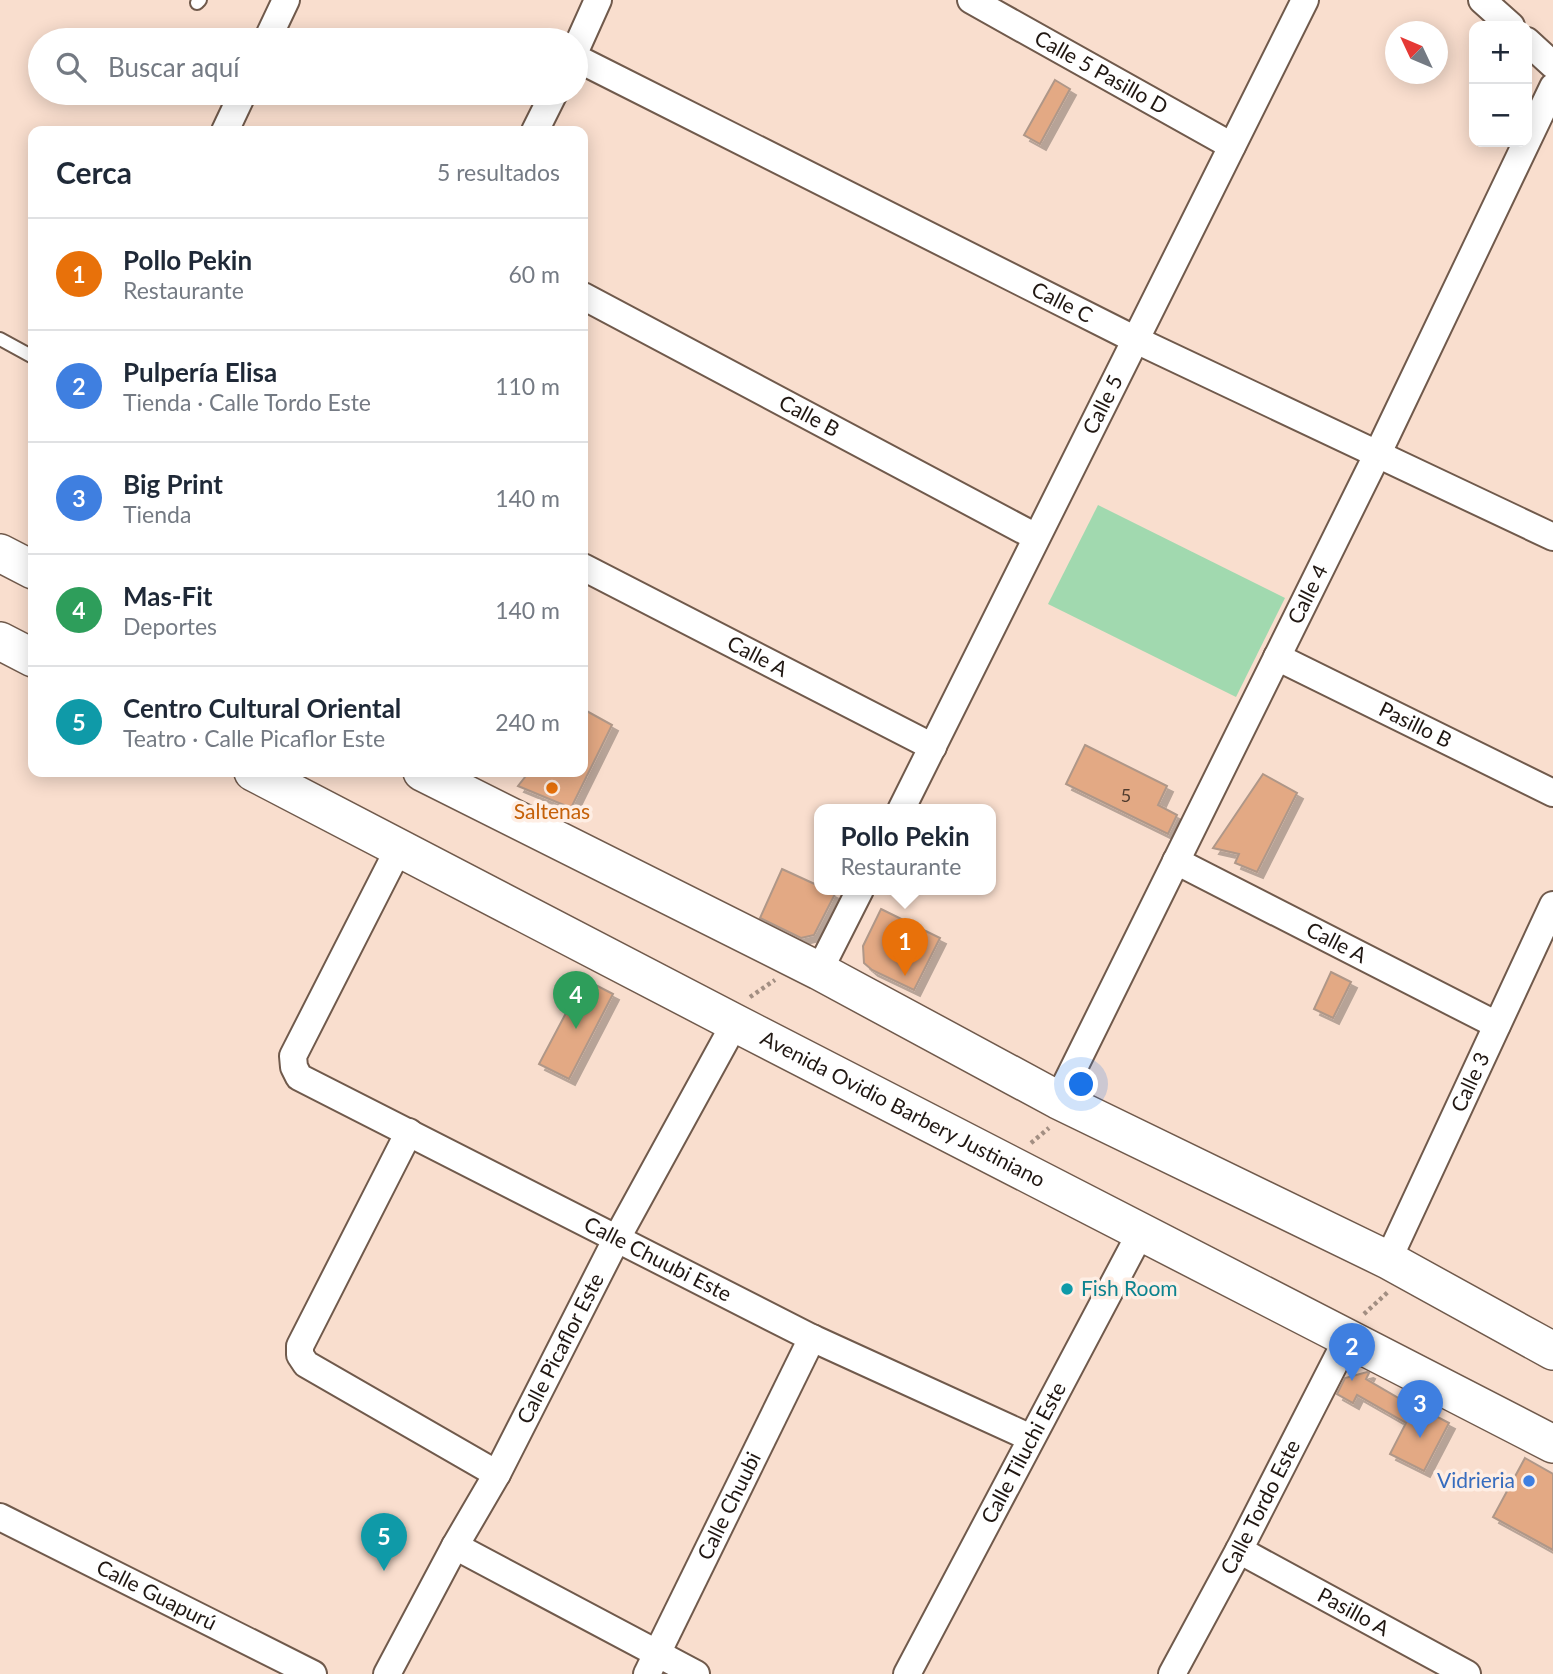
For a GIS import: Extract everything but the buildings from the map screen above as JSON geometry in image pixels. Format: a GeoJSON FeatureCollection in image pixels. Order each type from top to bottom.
{"type":"FeatureCollection","features":[{"type":"Feature","properties":{"kind":"main road"},"geometry":{"type":"LineString","coordinates":[[0,641],[28,655]]}},
{"type":"Feature","properties":{"kind":"main road","name":"Avenida Ovidio Barbery Justiniano"},"geometry":{"type":"LineString","coordinates":[[263,777],[1553,1444]]}},
{"type":"Feature","properties":{"kind":"main road"},"geometry":{"type":"LineString","coordinates":[[432,777],[810,966],[1066,1104],[1398,1266],[1553,1351]]}},
{"type":"Feature","properties":{"kind":"street"},"geometry":{"type":"LineString","coordinates":[[273,28],[286,0]]}},
{"type":"Feature","properties":{"kind":"street"},"geometry":{"type":"LineString","coordinates":[[585,28],[598,0]]}},
{"type":"Feature","properties":{"kind":"street","name":"Calle 5 Pasillo D"},"geometry":{"type":"LineString","coordinates":[[971,0],[1232,146]]}},
{"type":"Feature","properties":{"kind":"street","name":"Calle 5"},"geometry":{"type":"LineString","coordinates":[[904,804],[1305,0]]}},
{"type":"Feature","properties":{"kind":"street"},"geometry":{"type":"LineString","coordinates":[[1482,0],[1505,21]]}},
{"type":"Feature","properties":{"kind":"street"},"geometry":{"type":"LineString","coordinates":[[1532,46],[1553,65]]}},
{"type":"Feature","properties":{"kind":"street","name":"Calle C"},"geometry":{"type":"LineString","coordinates":[[588,64],[1136,340],[1553,537]]}},
{"type":"Feature","properties":{"kind":"street","name":"Calle 4"},"geometry":{"type":"LineString","coordinates":[[1066,1104],[1176,861],[1377,455],[1553,87]]}},
{"type":"Feature","properties":{"kind":"street"},"geometry":{"type":"LineString","coordinates":[[227,126],[237,105]]}},
{"type":"Feature","properties":{"kind":"street"},"geometry":{"type":"LineString","coordinates":[[538,126],[548,105]]}},
{"type":"Feature","properties":{"kind":"street","name":"Calle B"},"geometry":{"type":"LineString","coordinates":[[588,299],[1036,537]]}},
{"type":"Feature","properties":{"kind":"street","name":"Calle A"},"geometry":{"type":"LineString","coordinates":[[588,569],[933,747]]}},
{"type":"Feature","properties":{"kind":"street","name":"Pasillo B"},"geometry":{"type":"LineString","coordinates":[[1277,657],[1553,793]]}},
{"type":"Feature","properties":{"kind":"street","name":"Calle Chuubi Este"},"geometry":{"type":"LineString","coordinates":[[398,848],[293,1056],[299,1077],[812,1338],[1031,1438]]}},
{"type":"Feature","properties":{"kind":"street","name":"Calle A"},"geometry":{"type":"LineString","coordinates":[[1176,861],[1497,1025]]}},
{"type":"Feature","properties":{"kind":"street"},"geometry":{"type":"LineString","coordinates":[[810,966],[857,895]]}},
{"type":"Feature","properties":{"kind":"street","name":"Calle 3"},"geometry":{"type":"LineString","coordinates":[[1398,1266],[1497,1025],[1553,905]]}},
{"type":"Feature","properties":{"kind":"street","name":"Calle Picaflor Este"},"geometry":{"type":"LineString","coordinates":[[387,1674],[455,1546],[497,1474],[729,1020]]}},
{"type":"Feature","properties":{"kind":"street"},"geometry":{"type":"LineString","coordinates":[[409,1132],[300,1346],[300,1355],[306,1364],[497,1474]]}},
{"type":"Feature","properties":{"kind":"street","name":"Calle Tiluchi Este"},"geometry":{"type":"LineString","coordinates":[[913,1672],[1031,1438],[1141,1232]]}},
{"type":"Feature","properties":{"kind":"street","name":"Calle Chuubi"},"geometry":{"type":"LineString","coordinates":[[652,1664],[812,1338]]}},
{"type":"Feature","properties":{"kind":"street","name":"Calle Tordo Este"},"geometry":{"type":"LineString","coordinates":[[1172,1674],[1239,1550],[1344,1338]]}},
{"type":"Feature","properties":{"kind":"street","name":"Calle Guapurú"},"geometry":{"type":"LineString","coordinates":[[0,1517],[313,1674]]}},
{"type":"Feature","properties":{"kind":"street"},"geometry":{"type":"LineString","coordinates":[[455,1546],[652,1664],[696,1674]]}},
{"type":"Feature","properties":{"kind":"street","name":"Pasillo A"},"geometry":{"type":"LineString","coordinates":[[1239,1550],[1434,1666],[1467,1674]]}},
{"type":"Feature","properties":{"kind":"lane"},"geometry":{"type":"LineString","coordinates":[[0,339],[28,354]]}},
{"type":"Feature","properties":{"kind":"path"},"geometry":{"type":"LineString","coordinates":[[729,1020],[810,966]]}},
{"type":"Feature","properties":{"kind":"path"},"geometry":{"type":"LineString","coordinates":[[1007,1163],[1066,1104]]}},
{"type":"Feature","properties":{"kind":"path"},"geometry":{"type":"LineString","coordinates":[[1344,1338],[1398,1266]]}},
{"type":"Feature","properties":{"kind":"green space"},"geometry":{"type":"Polygon","coordinates":[[[1098,505],[1285,598],[1236,697],[1048,604],[1098,505]]]}},
{"type":"Feature","properties":{"kind":"place","name":"Saltenas"},"geometry":{"type":"Point","coordinates":[552,788]}},
{"type":"Feature","properties":{"kind":"place","name":"Pollo Pekin"},"geometry":{"type":"Point","coordinates":[905,976]}},
{"type":"Feature","properties":{"kind":"place","name":"Mas-Fit"},"geometry":{"type":"Point","coordinates":[576,1029]}},
{"type":"Feature","properties":{"kind":"place","name":"Fish Room"},"geometry":{"type":"Point","coordinates":[1067,1289]}},
{"type":"Feature","properties":{"kind":"place","name":"Pulpería Elisa"},"geometry":{"type":"Point","coordinates":[1352,1381]}},
{"type":"Feature","properties":{"kind":"place","name":"Big Print"},"geometry":{"type":"Point","coordinates":[1420,1438]}},
{"type":"Feature","properties":{"kind":"place","name":"Vidrieria"},"geometry":{"type":"Point","coordinates":[1529,1481]}},
{"type":"Feature","properties":{"kind":"place","name":"Centro Cultural Oriental"},"geometry":{"type":"Point","coordinates":[384,1571]}}]}
